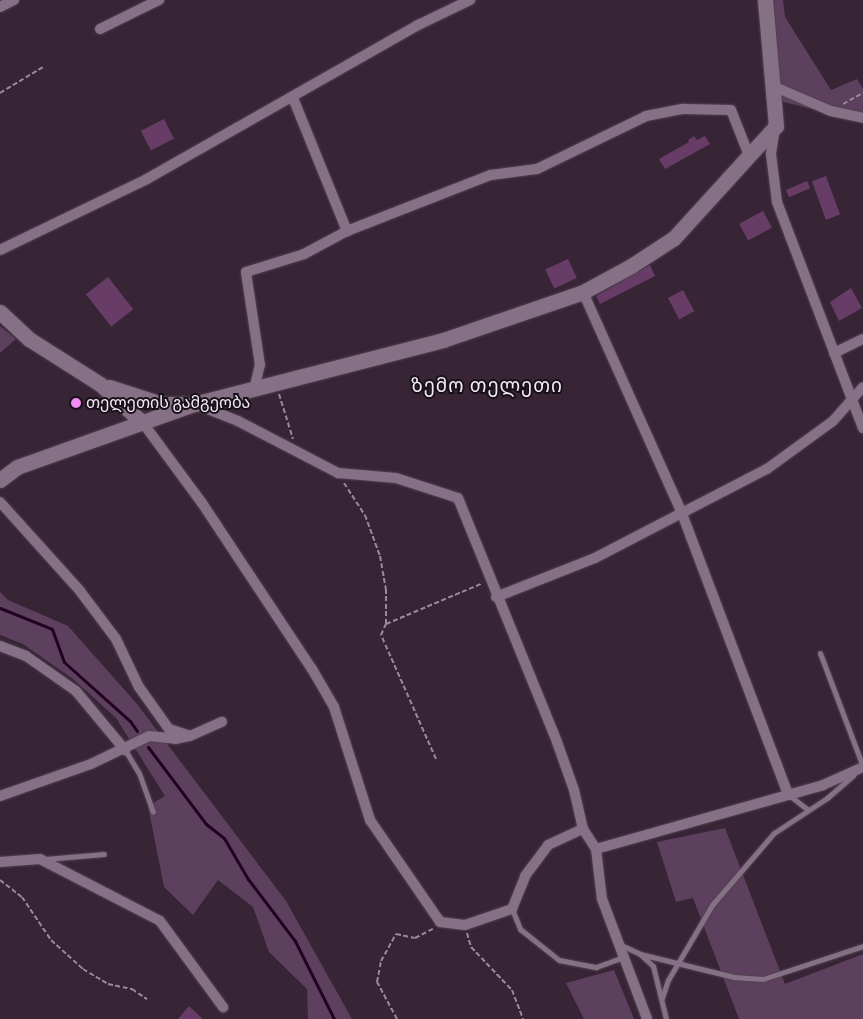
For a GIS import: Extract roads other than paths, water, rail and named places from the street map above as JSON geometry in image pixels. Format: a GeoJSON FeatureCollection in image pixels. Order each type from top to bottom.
{"type":"FeatureCollection","features":[{"type":"Feature","properties":{"kind":"street"},"geometry":{"type":"LineString","coordinates":[[0,7],[14,0]]}},
{"type":"Feature","properties":{"kind":"street"},"geometry":{"type":"LineString","coordinates":[[100,29],[159,0]]}},
{"type":"Feature","properties":{"kind":"street"},"geometry":{"type":"LineString","coordinates":[[0,250],[147,179],[293,98],[418,25],[470,0]]}},
{"type":"Feature","properties":{"kind":"street"},"geometry":{"type":"LineString","coordinates":[[765,0],[775,87],[776,126],[771,154],[777,202],[863,428]]}},
{"type":"Feature","properties":{"kind":"street"},"geometry":{"type":"LineString","coordinates":[[775,87],[831,111],[863,118]]}},
{"type":"Feature","properties":{"kind":"street"},"geometry":{"type":"LineString","coordinates":[[293,98],[346,231]]}},
{"type":"Feature","properties":{"kind":"street"},"geometry":{"type":"LineString","coordinates":[[254,390],[260,365],[246,272],[304,254],[346,231],[491,174],[537,169],[646,116],[683,109],[731,110],[748,153]]}},
{"type":"Feature","properties":{"kind":"street"},"geometry":{"type":"LineString","coordinates":[[0,480],[17,467],[194,404],[443,340],[583,292],[631,266],[674,238],[720,190],[748,153],[776,126]]}},
{"type":"Feature","properties":{"kind":"street"},"geometry":{"type":"LineString","coordinates":[[583,292],[681,511],[788,794]]}},
{"type":"Feature","properties":{"kind":"street"},"geometry":{"type":"LineString","coordinates":[[0,312],[29,339],[100,384],[143,423],[202,503],[334,707],[370,820],[440,922],[465,925],[512,909],[525,876],[548,845],[583,829]]}},
{"type":"Feature","properties":{"kind":"street"},"geometry":{"type":"LineString","coordinates":[[834,353],[863,339]]}},
{"type":"Feature","properties":{"kind":"street"},"geometry":{"type":"LineString","coordinates":[[100,384],[162,404],[194,404],[238,421],[338,474],[396,478],[458,498],[496,597],[557,742],[574,790],[583,829],[596,849],[602,899],[647,1019]]}},
{"type":"Feature","properties":{"kind":"street"},"geometry":{"type":"LineString","coordinates":[[496,597],[595,558],[681,511],[767,469],[832,421],[852,402],[863,387]]}},
{"type":"Feature","properties":{"kind":"street"},"geometry":{"type":"LineString","coordinates":[[143,423],[148,400]]}},
{"type":"Feature","properties":{"kind":"street"},"geometry":{"type":"LineString","coordinates":[[0,502],[80,591],[106,625],[139,687],[169,730],[190,736]]}},
{"type":"Feature","properties":{"kind":"street"},"geometry":{"type":"LineString","coordinates":[[0,646],[26,656],[76,691],[125,750]]}},
{"type":"Feature","properties":{"kind":"street"},"geometry":{"type":"LineString","coordinates":[[0,796],[125,750],[149,736],[176,739],[190,736],[222,722]]}},
{"type":"Feature","properties":{"kind":"street"},"geometry":{"type":"LineString","coordinates":[[596,849],[823,785],[863,767]]}},
{"type":"Feature","properties":{"kind":"street"},"geometry":{"type":"LineString","coordinates":[[0,862],[40,859],[160,920],[223,1006]]}},
{"type":"Feature","properties":{"kind":"lane"},"geometry":{"type":"LineString","coordinates":[[662,998],[668,980],[712,905],[774,833],[808,810],[863,767],[820,653]]}},
{"type":"Feature","properties":{"kind":"lane"},"geometry":{"type":"LineString","coordinates":[[125,750],[139,773],[153,812]]}},
{"type":"Feature","properties":{"kind":"lane"},"geometry":{"type":"LineString","coordinates":[[788,794],[808,810]]}},
{"type":"Feature","properties":{"kind":"lane"},"geometry":{"type":"LineString","coordinates":[[40,859],[104,854]]}},
{"type":"Feature","properties":{"kind":"lane"},"geometry":{"type":"LineString","coordinates":[[512,909],[520,929],[559,960],[596,967],[623,957]]}},
{"type":"Feature","properties":{"kind":"lane"},"geometry":{"type":"LineString","coordinates":[[618,944],[640,954],[679,961],[734,977],[763,979],[863,946]]}},
{"type":"Feature","properties":{"kind":"lane"},"geometry":{"type":"LineString","coordinates":[[640,954],[653,966],[666,1019]]}},
{"type":"Feature","properties":{"kind":"waterway"},"geometry":{"type":"LineString","coordinates":[[0,608],[52,629],[64,662],[130,721],[137,731]]}},
{"type":"Feature","properties":{"kind":"waterway"},"geometry":{"type":"LineString","coordinates":[[148,747],[206,824],[224,838],[248,879],[295,941],[334,1019]]}},
{"type":"Feature","properties":{"kind":"place","name":"თელეთის გამგეობა"},"geometry":{"type":"Point","coordinates":[76,403]}},
{"type":"Feature","properties":{"kind":"district","name":"ზემო თელეთი"},"geometry":{"type":"Point","coordinates":[487,386]}}]}
